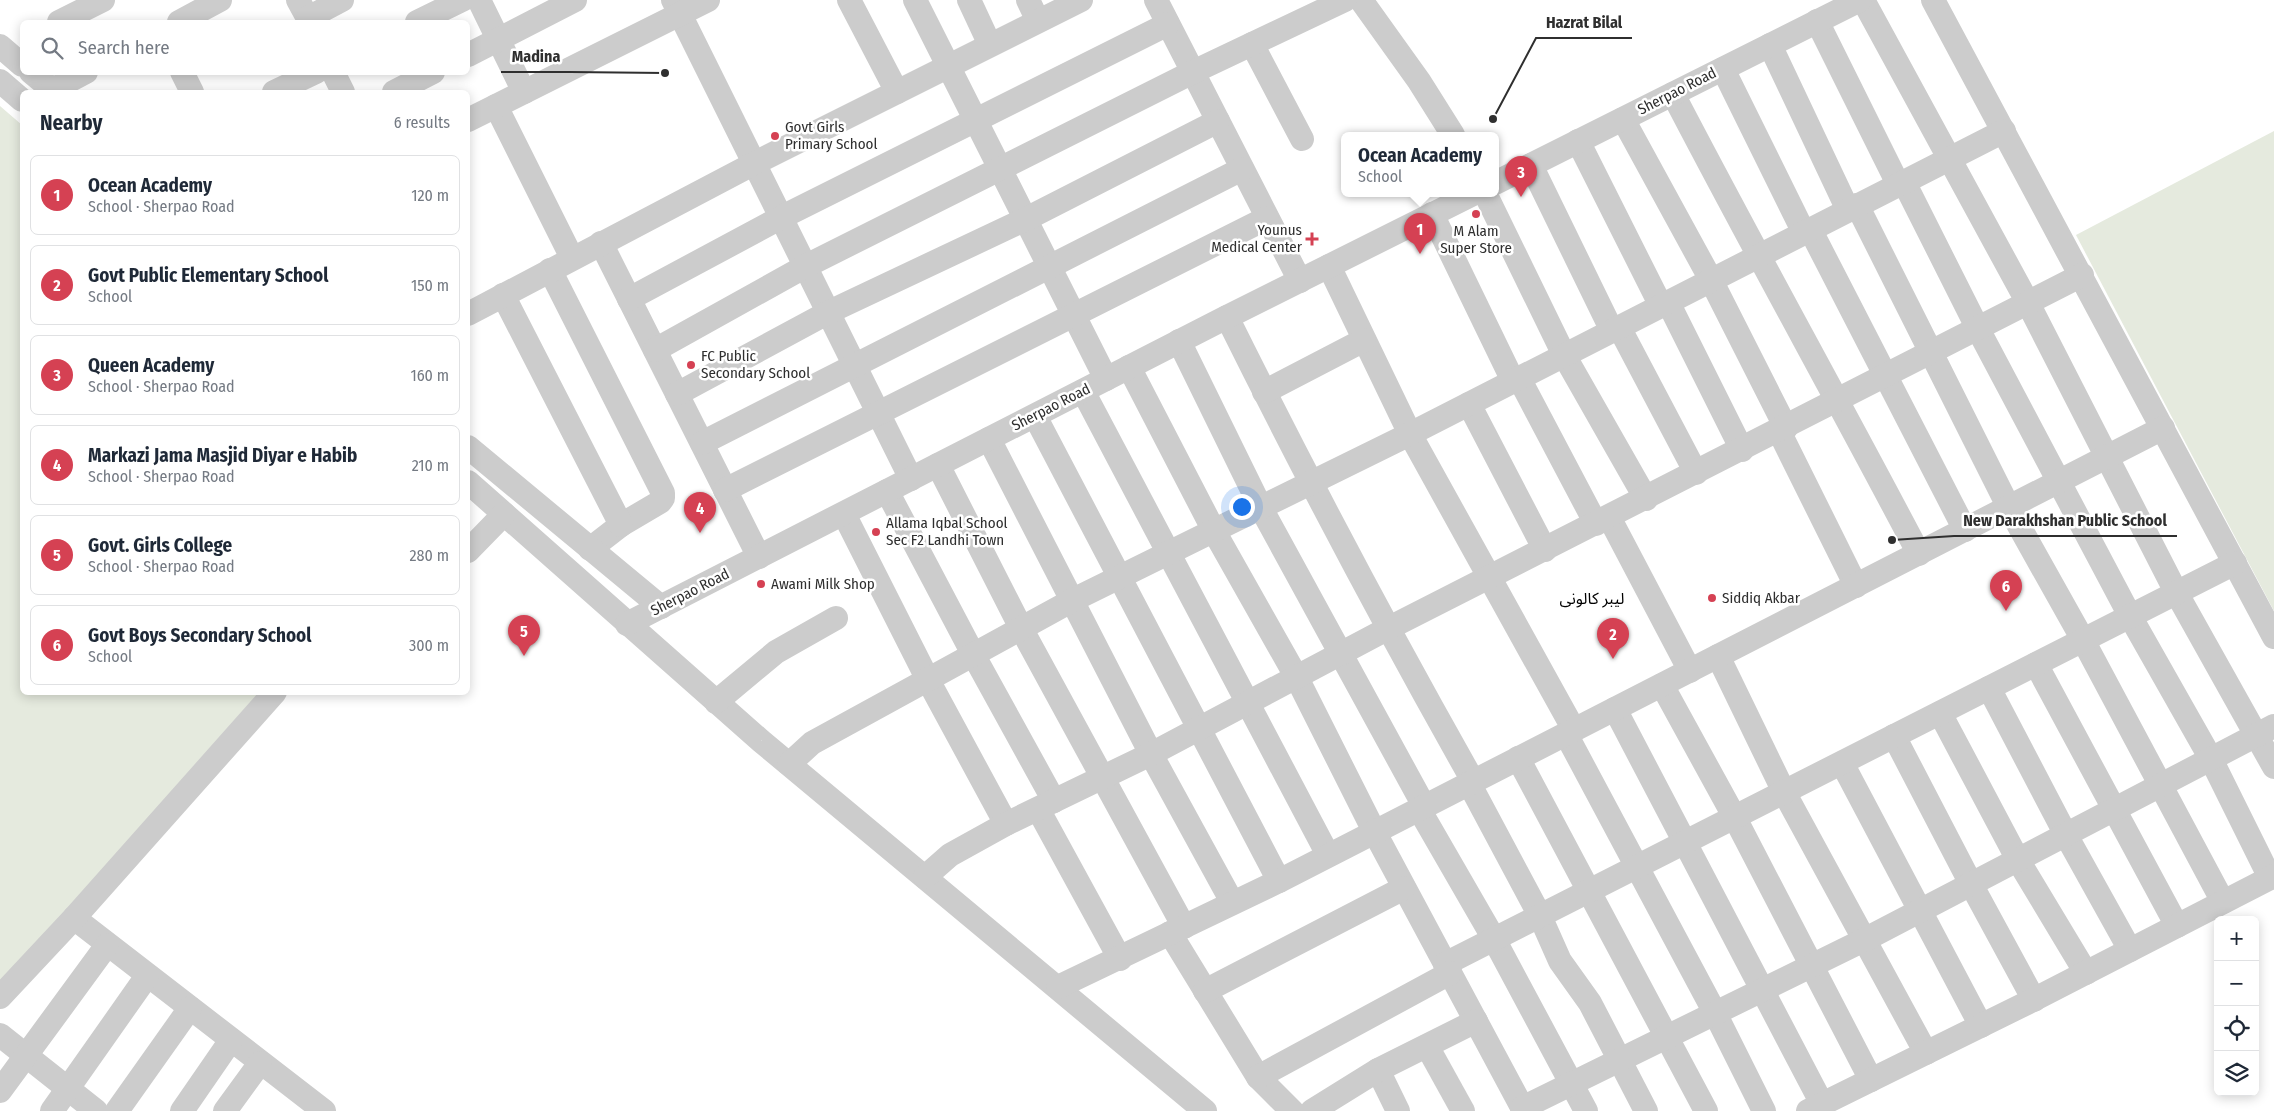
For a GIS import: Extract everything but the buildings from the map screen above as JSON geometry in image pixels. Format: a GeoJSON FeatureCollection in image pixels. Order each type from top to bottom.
{"type":"FeatureCollection","features":[{"type":"Feature","properties":{"kind":"street"},"geometry":{"type":"LineString","coordinates":[[63,20],[103,0]]}},
{"type":"Feature","properties":{"kind":"street"},"geometry":{"type":"LineString","coordinates":[[183,20],[220,0]]}},
{"type":"Feature","properties":{"kind":"street"},"geometry":{"type":"LineString","coordinates":[[305,13],[342,0]]}},
{"type":"Feature","properties":{"kind":"street"},"geometry":{"type":"LineString","coordinates":[[421,20],[462,0]]}},
{"type":"Feature","properties":{"kind":"street"},"geometry":{"type":"LineString","coordinates":[[479,0],[524,92]]}},
{"type":"Feature","properties":{"kind":"street"},"geometry":{"type":"LineString","coordinates":[[470,54],[575,0]]}},
{"type":"Feature","properties":{"kind":"street"},"geometry":{"type":"LineString","coordinates":[[470,119],[524,92],[676,7],[708,0]]}},
{"type":"Feature","properties":{"kind":"street"},"geometry":{"type":"LineString","coordinates":[[849,0],[897,92]]}},
{"type":"Feature","properties":{"kind":"street"},"geometry":{"type":"LineString","coordinates":[[915,0],[1106,379]]}},
{"type":"Feature","properties":{"kind":"street"},"geometry":{"type":"LineString","coordinates":[[969,0],[990,45]]}},
{"type":"Feature","properties":{"kind":"street"},"geometry":{"type":"LineString","coordinates":[[1028,0],[1038,21]]}},
{"type":"Feature","properties":{"kind":"street"},"geometry":{"type":"LineString","coordinates":[[470,313],[755,163],[1081,0]]}},
{"type":"Feature","properties":{"kind":"street"},"geometry":{"type":"LineString","coordinates":[[655,350],[806,266],[1193,72],[1345,0]]}},
{"type":"Feature","properties":{"kind":"street"},"geometry":{"type":"LineString","coordinates":[[1361,0],[1419,81],[1451,132]]}},
{"type":"Feature","properties":{"kind":"street"},"geometry":{"type":"LineString","coordinates":[[1861,0],[2028,303],[2176,592],[2265,731],[2274,767]]}},
{"type":"Feature","properties":{"kind":"street","name":"Sherpao Road"},"geometry":{"type":"LineString","coordinates":[[1499,181],[1861,0]]}},
{"type":"Feature","properties":{"kind":"street"},"geometry":{"type":"LineString","coordinates":[[1933,0],[2082,275],[2274,637]]}},
{"type":"Feature","properties":{"kind":"street"},"geometry":{"type":"LineString","coordinates":[[1159,1],[1168,24],[1300,281]]}},
{"type":"Feature","properties":{"kind":"street"},"geometry":{"type":"LineString","coordinates":[[676,7],[911,479]]}},
{"type":"Feature","properties":{"kind":"street"},"geometry":{"type":"LineString","coordinates":[[1615,709],[1762,990],[1815,1108],[2034,1000],[2272,877],[2211,759],[2130,616],[1817,21]]}},
{"type":"Feature","properties":{"kind":"street"},"geometry":{"type":"LineString","coordinates":[[630,299],[782,217],[1168,24]]}},
{"type":"Feature","properties":{"kind":"street"},"geometry":{"type":"LineString","coordinates":[[1252,44],[1302,139]]}},
{"type":"Feature","properties":{"kind":"street"},"geometry":{"type":"LineString","coordinates":[[1770,45],[1852,208],[1931,353],[2009,508],[2083,640],[2223,902]]}},
{"type":"Feature","properties":{"kind":"street"},"geometry":{"type":"LineString","coordinates":[[1723,69],[1807,231],[1886,376],[1965,530]]}},
{"type":"Feature","properties":{"kind":"street"},"geometry":{"type":"LineString","coordinates":[[34,75],[52,90]]}},
{"type":"Feature","properties":{"kind":"street"},"geometry":{"type":"LineString","coordinates":[[57,90],[81,75]]}},
{"type":"Feature","properties":{"kind":"street"},"geometry":{"type":"LineString","coordinates":[[184,75],[191,90]]}},
{"type":"Feature","properties":{"kind":"street"},"geometry":{"type":"LineString","coordinates":[[278,90],[310,75]]}},
{"type":"Feature","properties":{"kind":"street"},"geometry":{"type":"LineString","coordinates":[[334,75],[342,90]]}},
{"type":"Feature","properties":{"kind":"street"},"geometry":{"type":"LineString","coordinates":[[398,90],[427,75]]}},
{"type":"Feature","properties":{"kind":"street"},"geometry":{"type":"LineString","coordinates":[[0,81],[20,98]]}},
{"type":"Feature","properties":{"kind":"street"},"geometry":{"type":"LineString","coordinates":[[1673,94],[1757,256],[1838,401],[1919,554]]}},
{"type":"Feature","properties":{"kind":"street"},"geometry":{"type":"LineString","coordinates":[[496,106],[572,258]]}},
{"type":"Feature","properties":{"kind":"street"},"geometry":{"type":"LineString","coordinates":[[1623,119],[1710,280],[1856,586]]}},
{"type":"Feature","properties":{"kind":"street"},"geometry":{"type":"LineString","coordinates":[[677,394],[829,312],[1026,219],[1218,121]]}},
{"type":"Feature","properties":{"kind":"street"},"geometry":{"type":"LineString","coordinates":[[789,764],[812,742],[1073,600],[1410,434],[2004,131]]}},
{"type":"Feature","properties":{"kind":"street"},"geometry":{"type":"LineString","coordinates":[[1578,141],[1742,450]]}},
{"type":"Feature","properties":{"kind":"street"},"geometry":{"type":"LineString","coordinates":[[1531,165],[1616,329],[1696,474]]}},
{"type":"Feature","properties":{"kind":"street"},"geometry":{"type":"LineString","coordinates":[[702,443],[1242,169]]}},
{"type":"Feature","properties":{"kind":"street","name":"Sherpao Road"},"geometry":{"type":"LineString","coordinates":[[627,624],[1179,341],[1467,197]]}},
{"type":"Feature","properties":{"kind":"street"},"geometry":{"type":"LineString","coordinates":[[1487,197],[1564,355],[1646,499]]}},
{"type":"Feature","properties":{"kind":"street"},"geometry":{"type":"LineString","coordinates":[[1432,214],[1516,380],[1603,521],[1690,671]]}},
{"type":"Feature","properties":{"kind":"street"},"geometry":{"type":"LineString","coordinates":[[725,490],[1267,218]]}},
{"type":"Feature","properties":{"kind":"street"},"geometry":{"type":"LineString","coordinates":[[601,243],[759,557]]}},
{"type":"Feature","properties":{"kind":"street"},"geometry":{"type":"LineString","coordinates":[[1329,266],[1410,434],[1490,578],[1764,1111]]}},
{"type":"Feature","properties":{"kind":"street"},"geometry":{"type":"LineString","coordinates":[[550,270],[663,493],[663,498],[660,502],[621,525],[590,549]]}},
{"type":"Feature","properties":{"kind":"street"},"geometry":{"type":"LineString","coordinates":[[925,877],[950,855],[1006,824],[1151,754],[1387,629],[1696,474],[2082,275]]}},
{"type":"Feature","properties":{"kind":"street"},"geometry":{"type":"LineString","coordinates":[[503,295],[621,525]]}},
{"type":"Feature","properties":{"kind":"street"},"geometry":{"type":"LineString","coordinates":[[1227,317],[1310,483],[1471,782],[1540,916],[1560,961],[1590,1002],[1618,1060],[1646,1111]]}},
{"type":"Feature","properties":{"kind":"street"},"geometry":{"type":"LineString","coordinates":[[1264,392],[1364,340]]}},
{"type":"Feature","properties":{"kind":"street"},"geometry":{"type":"LineString","coordinates":[[1179,341],[1261,508],[1586,1111]]}},
{"type":"Feature","properties":{"kind":"street"},"geometry":{"type":"LineString","coordinates":[[1129,367],[1214,531],[1297,678],[1374,831],[1523,1109],[1618,1060],[1864,940],[2265,731]]}},
{"type":"Feature","properties":{"kind":"street"},"geometry":{"type":"LineString","coordinates":[[1083,391],[1167,554],[1248,702],[1328,855]]}},
{"type":"Feature","properties":{"kind":"street"},"geometry":{"type":"LineString","coordinates":[[1469,404],[1545,550]]}},
{"type":"Feature","properties":{"kind":"street"},"geometry":{"type":"LineString","coordinates":[[1035,416],[1278,881]]}},
{"type":"Feature","properties":{"kind":"street"},"geometry":{"type":"LineString","coordinates":[[1058,987],[1120,959],[1232,902],[1278,881],[2163,428]]}},
{"type":"Feature","properties":{"kind":"street"},"geometry":{"type":"LineString","coordinates":[[988,439],[1151,754],[1232,902]]}},
{"type":"Feature","properties":{"kind":"street"},"geometry":{"type":"LineString","coordinates":[[470,449],[661,607]]}},
{"type":"Feature","properties":{"kind":"street"},"geometry":{"type":"LineString","coordinates":[[938,465],[1021,628],[1103,777],[1205,990],[1258,1077],[1292,1111]]}},
{"type":"Feature","properties":{"kind":"street"},"geometry":{"type":"LineString","coordinates":[[470,484],[716,702],[1205,1111]]}},
{"type":"Feature","properties":{"kind":"street"},"geometry":{"type":"LineString","coordinates":[[887,491],[973,654],[1120,959]]}},
{"type":"Feature","properties":{"kind":"street"},"geometry":{"type":"LineString","coordinates":[[470,549],[504,514]]}},
{"type":"Feature","properties":{"kind":"street"},"geometry":{"type":"LineString","coordinates":[[844,514],[928,680],[1006,824]]}},
{"type":"Feature","properties":{"kind":"street"},"geometry":{"type":"LineString","coordinates":[[1258,1077],[1494,939],[2234,563]]}},
{"type":"Feature","properties":{"kind":"street"},"geometry":{"type":"LineString","coordinates":[[716,702],[776,652],[836,618]]}},
{"type":"Feature","properties":{"kind":"street"},"geometry":{"type":"LineString","coordinates":[[1718,656],[1784,792],[1926,1053]]}},
{"type":"Feature","properties":{"kind":"street"},"geometry":{"type":"LineString","coordinates":[[2036,664],[2177,926]]}},
{"type":"Feature","properties":{"kind":"street"},"geometry":{"type":"LineString","coordinates":[[1662,685],[1735,818],[1871,1080]]}},
{"type":"Feature","properties":{"kind":"street"},"geometry":{"type":"LineString","coordinates":[[1989,688],[2066,835],[2130,950]]}},
{"type":"Feature","properties":{"kind":"street"},"geometry":{"type":"LineString","coordinates":[[0,998],[74,918],[272,695]]}},
{"type":"Feature","properties":{"kind":"street"},"geometry":{"type":"LineString","coordinates":[[1940,713],[2018,860],[2086,973]]}},
{"type":"Feature","properties":{"kind":"street"},"geometry":{"type":"LineString","coordinates":[[1894,736],[2034,1000]]}},
{"type":"Feature","properties":{"kind":"street"},"geometry":{"type":"LineString","coordinates":[[1518,758],[1706,1111]]}},
{"type":"Feature","properties":{"kind":"street"},"geometry":{"type":"LineString","coordinates":[[1842,763],[1981,1026]]}},
{"type":"Feature","properties":{"kind":"street"},"geometry":{"type":"LineString","coordinates":[[1205,990],[1404,888]]}},
{"type":"Feature","properties":{"kind":"street"},"geometry":{"type":"LineString","coordinates":[[74,918],[260,1063],[310,1107]]}},
{"type":"Feature","properties":{"kind":"street"},"geometry":{"type":"LineString","coordinates":[[0,1091],[108,945]]}},
{"type":"Feature","properties":{"kind":"street"},"geometry":{"type":"LineString","coordinates":[[52,1111],[147,976]]}},
{"type":"Feature","properties":{"kind":"street"},"geometry":{"type":"LineString","coordinates":[[117,1111],[190,1008]]}},
{"type":"Feature","properties":{"kind":"street"},"geometry":{"type":"LineString","coordinates":[[1312,1111],[1378,1070],[1476,1021]]}},
{"type":"Feature","properties":{"kind":"street"},"geometry":{"type":"LineString","coordinates":[[0,1035],[96,1111]]}},
{"type":"Feature","properties":{"kind":"street"},"geometry":{"type":"LineString","coordinates":[[182,1111],[231,1040]]}},
{"type":"Feature","properties":{"kind":"street"},"geometry":{"type":"LineString","coordinates":[[1427,1046],[1463,1111]]}},
{"type":"Feature","properties":{"kind":"street"},"geometry":{"type":"LineString","coordinates":[[225,1111],[260,1063]]}},
{"type":"Feature","properties":{"kind":"street"},"geometry":{"type":"LineString","coordinates":[[1378,1070],[1398,1111]]}},
{"type":"Feature","properties":{"kind":"shaded area"},"geometry":{"type":"Polygon","coordinates":[[[0,106],[20,123],[20,695],[260,695],[0,984],[0,106]]]}},
{"type":"Feature","properties":{"kind":"shaded area"},"geometry":{"type":"Polygon","coordinates":[[[2274,131],[2274,611],[2076,235],[2274,131]]]}},
{"type":"Feature","properties":{"kind":"place","name":"Madina"},"geometry":{"type":"Point","coordinates":[665,73]}},
{"type":"Feature","properties":{"kind":"place","name":"Hazrat Bilal"},"geometry":{"type":"Point","coordinates":[1493,119]}},
{"type":"Feature","properties":{"kind":"place","name":"Govt Girls Primary School"},"geometry":{"type":"Point","coordinates":[775,136]}},
{"type":"Feature","properties":{"kind":"place","name":"Queen Academy"},"geometry":{"type":"Point","coordinates":[1521,197]}},
{"type":"Feature","properties":{"kind":"place","name":"M Alam Super Store"},"geometry":{"type":"Point","coordinates":[1476,214]}},
{"type":"Feature","properties":{"kind":"place","name":"Younus Medical Center"},"geometry":{"type":"Point","coordinates":[1312,239]}},
{"type":"Feature","properties":{"kind":"place","name":"Ocean Academy"},"geometry":{"type":"Point","coordinates":[1420,254]}},
{"type":"Feature","properties":{"kind":"place","name":"FC Public Secondary School"},"geometry":{"type":"Point","coordinates":[691,365]}},
{"type":"Feature","properties":{"kind":"place","name":"Allama Iqbal School Sec F2 Landhi Town"},"geometry":{"type":"Point","coordinates":[876,532]}},
{"type":"Feature","properties":{"kind":"place","name":"Markazi Jama Masjid Diyar e Habib"},"geometry":{"type":"Point","coordinates":[700,533]}},
{"type":"Feature","properties":{"kind":"place","name":"New Darakhshan Public School"},"geometry":{"type":"Point","coordinates":[1892,540]}},
{"type":"Feature","properties":{"kind":"place","name":"Awami Milk Shop"},"geometry":{"type":"Point","coordinates":[761,584]}},
{"type":"Feature","properties":{"kind":"place","name":"Siddiq Akbar"},"geometry":{"type":"Point","coordinates":[1712,598]}},
{"type":"Feature","properties":{"kind":"place","name":"Govt Boys Secondary School"},"geometry":{"type":"Point","coordinates":[2006,611]}},
{"type":"Feature","properties":{"kind":"place","name":"Govt. Girls College"},"geometry":{"type":"Point","coordinates":[524,656]}},
{"type":"Feature","properties":{"kind":"place","name":"Govt Public Elementary School"},"geometry":{"type":"Point","coordinates":[1613,659]}},
{"type":"Feature","properties":{"kind":"district","name":"لیبر کالونی"},"geometry":{"type":"Point","coordinates":[1592,598]}}]}
